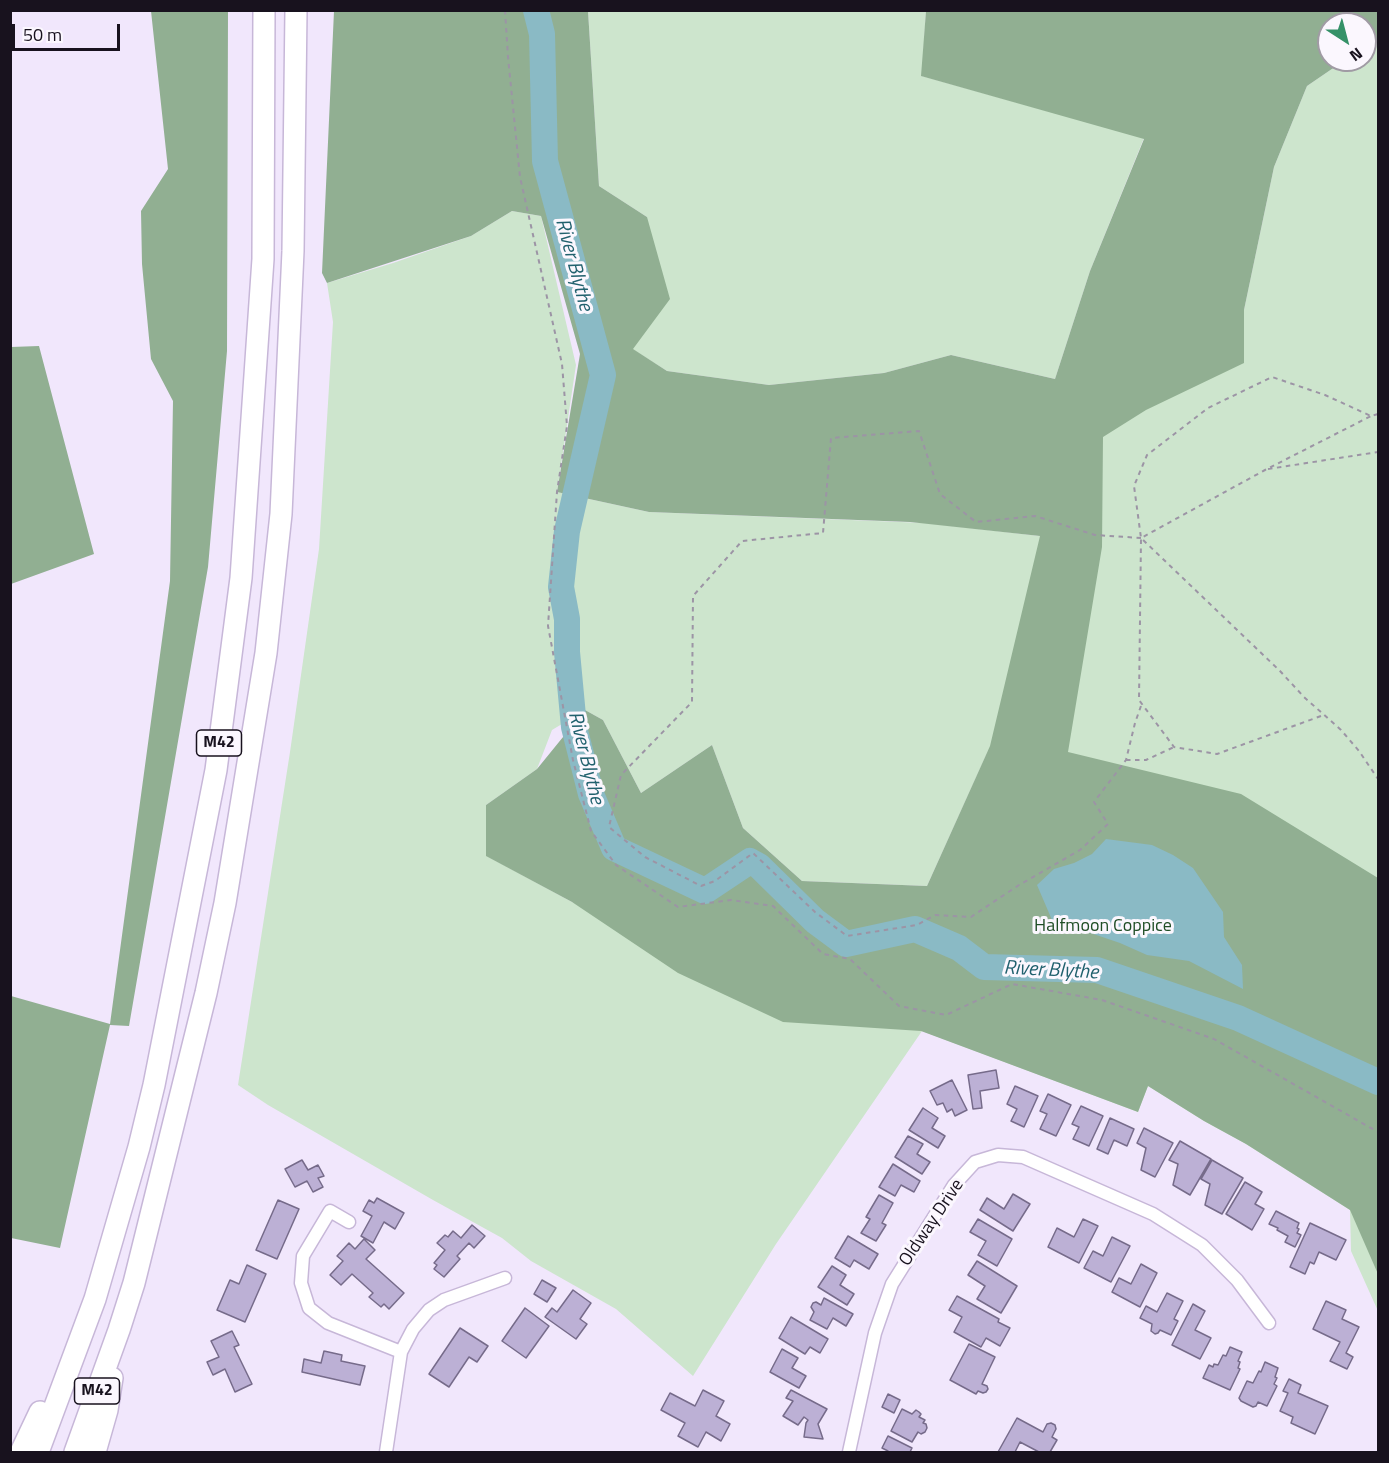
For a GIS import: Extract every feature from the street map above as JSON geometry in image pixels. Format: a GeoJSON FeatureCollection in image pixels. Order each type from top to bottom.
{"type":"FeatureCollection","features":[{"type":"Feature","properties":{"kind":"highway","name":"M42"},"geometry":{"type":"LineString","coordinates":[[38,1452],[95,1299],[139,1147],[154,1085],[216,770],[241,578],[263,259],[264,10]]}},
{"type":"Feature","properties":{"kind":"highway","name":"M42"},"geometry":{"type":"LineString","coordinates":[[75,1452],[134,1283],[214,958],[266,653],[281,502],[293,251],[296,10]]}},
{"type":"Feature","properties":{"kind":"highway"},"geometry":{"type":"LineString","coordinates":[[21,1452],[51,1388],[139,1147]]}},
{"type":"Feature","properties":{"kind":"highway"},"geometry":{"type":"LineString","coordinates":[[95,1452],[107,1410],[119,1330]]}},
{"type":"Feature","properties":{"kind":"street","name":"Oldway Drive"},"geometry":{"type":"LineString","coordinates":[[849,1452],[875,1333],[892,1284],[954,1185],[975,1162],[999,1155],[1023,1157],[1154,1214],[1202,1245],[1238,1280],[1269,1323]]}},
{"type":"Feature","properties":{"kind":"street"},"geometry":{"type":"LineString","coordinates":[[349,1222],[330,1211],[303,1256],[301,1283],[309,1308],[328,1323],[401,1352]]}},
{"type":"Feature","properties":{"kind":"street"},"geometry":{"type":"LineString","coordinates":[[386,1452],[401,1352],[413,1329],[429,1310],[444,1300],[505,1278]]}},
{"type":"Feature","properties":{"kind":"path"},"geometry":{"type":"LineString","coordinates":[[505,10],[520,177],[562,364],[567,426],[557,492],[548,626],[573,760],[591,831],[616,865],[678,908],[731,900],[773,906],[823,954],[850,959],[899,1006],[946,1015],[1012,984],[1102,1000],[1214,1039],[1378,1132]]}},
{"type":"Feature","properties":{"kind":"path"},"geometry":{"type":"LineString","coordinates":[[1174,747],[1139,700],[1141,538],[1134,486],[1147,455],[1208,408],[1272,376],[1325,395],[1371,416]]}},
{"type":"Feature","properties":{"kind":"path"},"geometry":{"type":"LineString","coordinates":[[1142,703],[1126,760],[1094,802],[1108,824],[1080,850],[1019,885],[971,917],[934,915],[917,925],[847,936],[814,912],[753,853],[715,881],[700,886],[645,857],[609,827],[621,775],[692,702],[693,596],[742,542],[823,533],[831,438],[919,431],[939,494],[976,522],[1035,516],[1095,535],[1141,538],[1265,470],[1378,414]]}},
{"type":"Feature","properties":{"kind":"path"},"geometry":{"type":"LineString","coordinates":[[1265,470],[1378,452]]}},
{"type":"Feature","properties":{"kind":"path"},"geometry":{"type":"LineString","coordinates":[[1141,538],[1280,671],[1304,697],[1341,730],[1378,779]]}},
{"type":"Feature","properties":{"kind":"path"},"geometry":{"type":"LineString","coordinates":[[1126,760],[1146,760],[1174,747],[1217,754],[1321,716]]}},
{"type":"Feature","properties":{"kind":"green space"},"geometry":{"type":"Polygon","coordinates":[[[151,11],[228,11],[227,351],[208,567],[129,1026],[110,1025],[60,1248],[11,1238],[11,996],[110,1024],[170,581],[173,401],[151,359],[142,264],[141,211],[168,169],[151,11]]]}},
{"type":"Feature","properties":{"kind":"green space","name":"Halfmoon Coppice"},"geometry":{"type":"Polygon","coordinates":[[[334,11],[588,11],[599,186],[647,217],[670,299],[633,349],[667,371],[769,385],[884,373],[951,355],[1055,379],[1090,271],[1144,139],[921,76],[926,11],[1378,11],[1378,42],[1377,12],[1317,12],[1317,72],[1327,72],[1307,86],[1274,167],[1244,310],[1244,363],[1146,410],[1103,437],[1102,547],[1068,752],[1241,794],[1378,878],[1378,1274],[1350,1210],[1246,1144],[1148,1086],[1138,1112],[921,1031],[783,1022],[678,973],[572,902],[486,856],[486,805],[537,769],[585,710],[603,720],[641,793],[712,745],[743,828],[802,881],[927,886],[990,746],[1040,536],[910,522],[649,512],[557,492],[580,354],[541,216],[512,211],[471,236],[327,283],[322,273],[334,11]]]}},
{"type":"Feature","properties":{"kind":"green space"},"geometry":{"type":"Polygon","coordinates":[[[588,11],[926,11],[922,76],[1144,138],[1090,271],[1055,379],[951,355],[884,373],[769,385],[667,371],[632,349],[647,217],[599,186],[588,11]]]}},
{"type":"Feature","properties":{"kind":"green space"},"geometry":{"type":"Polygon","coordinates":[[[1378,42],[1378,1311],[1351,1251],[1350,1210],[1246,1144],[1148,1086],[1138,1112],[922,1031],[776,1244],[693,1376],[616,1309],[531,1261],[502,1238],[268,1105],[238,1085],[319,549],[333,322],[327,283],[471,236],[512,211],[541,216],[576,365],[557,492],[649,512],[926,523],[1040,536],[1090,329],[1244,344],[1244,310],[1274,167],[1307,86],[1327,72],[1377,72],[1378,42]],[[585,710],[552,730],[537,769],[486,805],[487,856],[572,902],[921,1031],[988,751],[927,886],[802,881],[743,828],[712,745],[641,793],[603,720],[585,710]]]}},
{"type":"Feature","properties":{"kind":"green space"},"geometry":{"type":"Polygon","coordinates":[[[39,346],[94,554],[11,584],[11,347],[39,346]]]}},
{"type":"Feature","properties":{"kind":"shaded area"},"geometry":{"type":"Polygon","coordinates":[[[1106,839],[1152,845],[1193,868],[1223,912],[1224,937],[1242,965],[1243,989],[1189,961],[1147,955],[1120,943],[1052,920],[1037,885],[1054,869],[1092,854],[1106,839]]]}},
{"type":"Feature","properties":{"kind":"building"},"geometry":{"type":"Polygon","coordinates":[[[996,1070],[999,1088],[980,1091],[982,1108],[973,1109],[968,1075],[996,1070]]]}},
{"type":"Feature","properties":{"kind":"building"},"geometry":{"type":"Polygon","coordinates":[[[952,1080],[967,1110],[955,1116],[952,1109],[947,1112],[943,1103],[937,1105],[930,1091],[952,1080]]]}},
{"type":"Feature","properties":{"kind":"building"},"geometry":{"type":"Polygon","coordinates":[[[1015,1086],[1038,1096],[1024,1127],[1011,1121],[1017,1109],[1007,1104],[1015,1086]]]}},
{"type":"Feature","properties":{"kind":"building"},"geometry":{"type":"Polygon","coordinates":[[[1048,1094],[1071,1105],[1056,1136],[1040,1129],[1047,1114],[1040,1111],[1048,1094]]]}},
{"type":"Feature","properties":{"kind":"building"},"geometry":{"type":"Polygon","coordinates":[[[1081,1106],[1103,1116],[1089,1146],[1073,1139],[1079,1127],[1072,1124],[1081,1106]]]}},
{"type":"Feature","properties":{"kind":"building"},"geometry":{"type":"Polygon","coordinates":[[[923,1108],[938,1118],[932,1128],[945,1136],[938,1148],[909,1130],[923,1108]]]}},
{"type":"Feature","properties":{"kind":"building"},"geometry":{"type":"Polygon","coordinates":[[[1110,1118],[1134,1129],[1127,1146],[1114,1140],[1108,1154],[1097,1149],[1110,1118]]]}},
{"type":"Feature","properties":{"kind":"building"},"geometry":{"type":"Polygon","coordinates":[[[1144,1128],[1173,1143],[1155,1177],[1141,1170],[1146,1148],[1137,1143],[1144,1128]]]}},
{"type":"Feature","properties":{"kind":"building"},"geometry":{"type":"Polygon","coordinates":[[[908,1136],[923,1144],[917,1154],[930,1162],[922,1174],[895,1157],[908,1136]]]}},
{"type":"Feature","properties":{"kind":"building"},"geometry":{"type":"Polygon","coordinates":[[[1180,1141],[1211,1159],[1190,1195],[1173,1185],[1178,1164],[1169,1160],[1180,1141]]]}},
{"type":"Feature","properties":{"kind":"building"},"geometry":{"type":"Polygon","coordinates":[[[302,1160],[308,1170],[318,1165],[324,1176],[318,1178],[323,1187],[313,1192],[307,1181],[295,1187],[285,1169],[302,1160]]]}},
{"type":"Feature","properties":{"kind":"building"},"geometry":{"type":"Polygon","coordinates":[[[1212,1160],[1243,1178],[1222,1214],[1205,1205],[1210,1184],[1201,1179],[1212,1160]]]}},
{"type":"Feature","properties":{"kind":"building"},"geometry":{"type":"Polygon","coordinates":[[[893,1164],[920,1181],[914,1192],[901,1185],[895,1196],[879,1187],[893,1164]]]}},
{"type":"Feature","properties":{"kind":"building"},"geometry":{"type":"Polygon","coordinates":[[[1245,1182],[1262,1192],[1255,1204],[1264,1209],[1252,1230],[1226,1214],[1245,1182]]]}},
{"type":"Feature","properties":{"kind":"building"},"geometry":{"type":"Polygon","coordinates":[[[1013,1194],[1030,1204],[1013,1231],[980,1210],[987,1198],[1004,1209],[1013,1194]]]}},
{"type":"Feature","properties":{"kind":"building"},"geometry":{"type":"Polygon","coordinates":[[[879,1195],[893,1203],[882,1223],[886,1225],[876,1241],[861,1233],[870,1219],[866,1217],[879,1195]]]}},
{"type":"Feature","properties":{"kind":"building"},"geometry":{"type":"Polygon","coordinates":[[[377,1198],[404,1213],[395,1229],[384,1222],[373,1243],[361,1236],[372,1216],[363,1211],[369,1200],[374,1203],[377,1198]]]}},
{"type":"Feature","properties":{"kind":"building"},"geometry":{"type":"Polygon","coordinates":[[[278,1200],[299,1209],[277,1259],[256,1250],[278,1200]]]}},
{"type":"Feature","properties":{"kind":"building"},"geometry":{"type":"Polygon","coordinates":[[[1276,1211],[1299,1223],[1297,1233],[1301,1235],[1295,1247],[1285,1242],[1288,1236],[1269,1224],[1276,1211]]]}},
{"type":"Feature","properties":{"kind":"building"},"geometry":{"type":"Polygon","coordinates":[[[978,1219],[1012,1239],[997,1266],[978,1255],[986,1241],[970,1232],[978,1219]]]}},
{"type":"Feature","properties":{"kind":"building"},"geometry":{"type":"Polygon","coordinates":[[[1083,1219],[1098,1226],[1079,1263],[1048,1247],[1057,1228],[1074,1237],[1083,1219]]]}},
{"type":"Feature","properties":{"kind":"building"},"geometry":{"type":"Polygon","coordinates":[[[1310,1223],[1346,1240],[1336,1260],[1319,1252],[1314,1264],[1310,1262],[1305,1274],[1290,1267],[1310,1223]]]}},
{"type":"Feature","properties":{"kind":"building"},"geometry":{"type":"Polygon","coordinates":[[[472,1225],[485,1236],[474,1248],[469,1243],[457,1256],[460,1259],[444,1277],[434,1269],[437,1265],[434,1263],[445,1250],[437,1243],[453,1231],[461,1238],[472,1225]]]}},
{"type":"Feature","properties":{"kind":"building"},"geometry":{"type":"Polygon","coordinates":[[[848,1236],[878,1254],[869,1269],[854,1260],[850,1267],[835,1258],[848,1236]]]}},
{"type":"Feature","properties":{"kind":"building"},"geometry":{"type":"Polygon","coordinates":[[[1112,1237],[1130,1246],[1111,1282],[1084,1268],[1093,1251],[1103,1256],[1112,1237]]]}},
{"type":"Feature","properties":{"kind":"building"},"geometry":{"type":"Polygon","coordinates":[[[364,1239],[375,1250],[366,1259],[404,1293],[389,1309],[384,1304],[381,1307],[369,1297],[373,1293],[352,1274],[341,1285],[330,1275],[343,1261],[337,1256],[349,1243],[355,1249],[364,1239]]]}},
{"type":"Feature","properties":{"kind":"building"},"geometry":{"type":"Polygon","coordinates":[[[977,1261],[1017,1286],[1001,1313],[977,1299],[985,1286],[968,1275],[977,1261]]]}},
{"type":"Feature","properties":{"kind":"building"},"geometry":{"type":"Polygon","coordinates":[[[1141,1264],[1157,1273],[1140,1307],[1112,1292],[1119,1278],[1131,1284],[1141,1264]]]}},
{"type":"Feature","properties":{"kind":"building"},"geometry":{"type":"Polygon","coordinates":[[[247,1265],[266,1274],[245,1322],[217,1310],[230,1280],[239,1284],[247,1265]]]}},
{"type":"Feature","properties":{"kind":"building"},"geometry":{"type":"Polygon","coordinates":[[[832,1266],[846,1275],[840,1285],[854,1294],[847,1305],[818,1287],[832,1266]]]}},
{"type":"Feature","properties":{"kind":"building"},"geometry":{"type":"Polygon","coordinates":[[[542,1280],[556,1288],[547,1302],[534,1294],[542,1280]]]}},
{"type":"Feature","properties":{"kind":"building"},"geometry":{"type":"Polygon","coordinates":[[[573,1290],[591,1303],[580,1319],[587,1324],[576,1339],[545,1317],[552,1308],[557,1312],[573,1290]]]}},
{"type":"Feature","properties":{"kind":"building"},"geometry":{"type":"Polygon","coordinates":[[[1167,1293],[1183,1301],[1174,1319],[1178,1321],[1171,1335],[1160,1330],[1155,1334],[1151,1331],[1152,1324],[1140,1318],[1146,1306],[1157,1312],[1167,1293]]]}},
{"type":"Feature","properties":{"kind":"building"},"geometry":{"type":"Polygon","coordinates":[[[957,1296],[999,1319],[998,1322],[1010,1328],[1000,1346],[986,1338],[981,1347],[954,1332],[962,1317],[949,1310],[957,1296]]]}},
{"type":"Feature","properties":{"kind":"building"},"geometry":{"type":"Polygon","coordinates":[[[824,1298],[853,1314],[846,1326],[833,1318],[827,1329],[810,1320],[814,1312],[811,1307],[813,1303],[821,1305],[824,1298]]]}},
{"type":"Feature","properties":{"kind":"building"},"geometry":{"type":"Polygon","coordinates":[[[1326,1301],[1346,1310],[1342,1319],[1359,1327],[1346,1353],[1353,1357],[1347,1369],[1330,1361],[1340,1342],[1313,1329],[1326,1301]]]}},
{"type":"Feature","properties":{"kind":"building"},"geometry":{"type":"Polygon","coordinates":[[[1193,1304],[1205,1311],[1195,1330],[1211,1338],[1200,1359],[1172,1345],[1193,1304]]]}},
{"type":"Feature","properties":{"kind":"building"},"geometry":{"type":"Polygon","coordinates":[[[525,1308],[549,1326],[526,1358],[502,1341],[525,1308]]]}},
{"type":"Feature","properties":{"kind":"building"},"geometry":{"type":"Polygon","coordinates":[[[791,1317],[828,1339],[820,1353],[810,1347],[805,1354],[779,1338],[791,1317]]]}},
{"type":"Feature","properties":{"kind":"building"},"geometry":{"type":"Polygon","coordinates":[[[460,1328],[488,1346],[477,1362],[469,1357],[449,1387],[429,1374],[460,1328]]]}},
{"type":"Feature","properties":{"kind":"building"},"geometry":{"type":"Polygon","coordinates":[[[232,1331],[239,1345],[234,1347],[252,1384],[235,1392],[225,1369],[213,1375],[207,1362],[219,1357],[211,1341],[232,1331]]]}},
{"type":"Feature","properties":{"kind":"building"},"geometry":{"type":"Polygon","coordinates":[[[969,1344],[995,1357],[982,1384],[988,1389],[983,1393],[978,1391],[976,1394],[950,1380],[969,1344]]]}},
{"type":"Feature","properties":{"kind":"building"},"geometry":{"type":"Polygon","coordinates":[[[1230,1347],[1242,1352],[1238,1361],[1240,1369],[1230,1390],[1203,1378],[1209,1365],[1213,1367],[1214,1364],[1218,1365],[1230,1347]]]}},
{"type":"Feature","properties":{"kind":"building"},"geometry":{"type":"Polygon","coordinates":[[[782,1349],[798,1358],[792,1368],[806,1376],[799,1388],[770,1372],[782,1349]]]}},
{"type":"Feature","properties":{"kind":"building"},"geometry":{"type":"Polygon","coordinates":[[[324,1351],[342,1355],[341,1361],[365,1366],[360,1385],[302,1372],[304,1359],[321,1363],[324,1351]]]}},
{"type":"Feature","properties":{"kind":"building"},"geometry":{"type":"Polygon","coordinates":[[[1265,1362],[1278,1368],[1274,1384],[1277,1386],[1267,1406],[1258,1402],[1253,1407],[1239,1398],[1247,1381],[1253,1383],[1265,1362]]]}},
{"type":"Feature","properties":{"kind":"building"},"geometry":{"type":"Polygon","coordinates":[[[1289,1379],[1301,1385],[1298,1393],[1328,1406],[1315,1434],[1291,1423],[1293,1417],[1280,1411],[1288,1393],[1283,1391],[1289,1379]]]}},
{"type":"Feature","properties":{"kind":"building"},"geometry":{"type":"Polygon","coordinates":[[[703,1390],[724,1401],[716,1416],[730,1424],[721,1441],[706,1432],[698,1447],[678,1436],[685,1423],[661,1410],[670,1393],[695,1406],[703,1390]]]}},
{"type":"Feature","properties":{"kind":"building"},"geometry":{"type":"Polygon","coordinates":[[[791,1390],[827,1409],[818,1424],[823,1439],[804,1437],[808,1420],[804,1417],[798,1425],[783,1416],[793,1401],[786,1398],[791,1390]]]}},
{"type":"Feature","properties":{"kind":"building"},"geometry":{"type":"Polygon","coordinates":[[[888,1394],[900,1400],[894,1413],[882,1407],[888,1394]]]}},
{"type":"Feature","properties":{"kind":"building"},"geometry":{"type":"Polygon","coordinates":[[[902,1409],[912,1414],[916,1410],[921,1414],[919,1417],[925,1420],[923,1423],[927,1428],[925,1432],[921,1434],[918,1432],[912,1442],[891,1431],[902,1409]]]}},
{"type":"Feature","properties":{"kind":"building"},"geometry":{"type":"Polygon","coordinates":[[[1017,1418],[1043,1432],[1047,1424],[1055,1425],[1056,1429],[1052,1437],[1057,1440],[1050,1452],[1039,1452],[1020,1442],[1015,1452],[998,1452],[1017,1418]]]}},
{"type":"Feature","properties":{"kind":"building"},"geometry":{"type":"Polygon","coordinates":[[[888,1436],[912,1448],[910,1452],[887,1452],[882,1448],[888,1436]]]}},
{"type":"Feature","properties":{"kind":"waterway","name":"River Blythe"},"geometry":{"type":"LineString","coordinates":[[536,10],[542,34],[545,161],[603,375],[567,531],[561,587],[567,619],[567,652],[574,727],[591,794],[614,848],[705,891],[750,861],[759,866],[815,921],[846,944],[915,929],[959,948],[984,967],[1097,970],[1238,1018],[1378,1082]]}},
{"type":"Feature","properties":{"kind":"waterway","name":"River Blythe"},"geometry":{"type":"LineString","coordinates":[[1375,1079],[1378,1075]]}}]}
